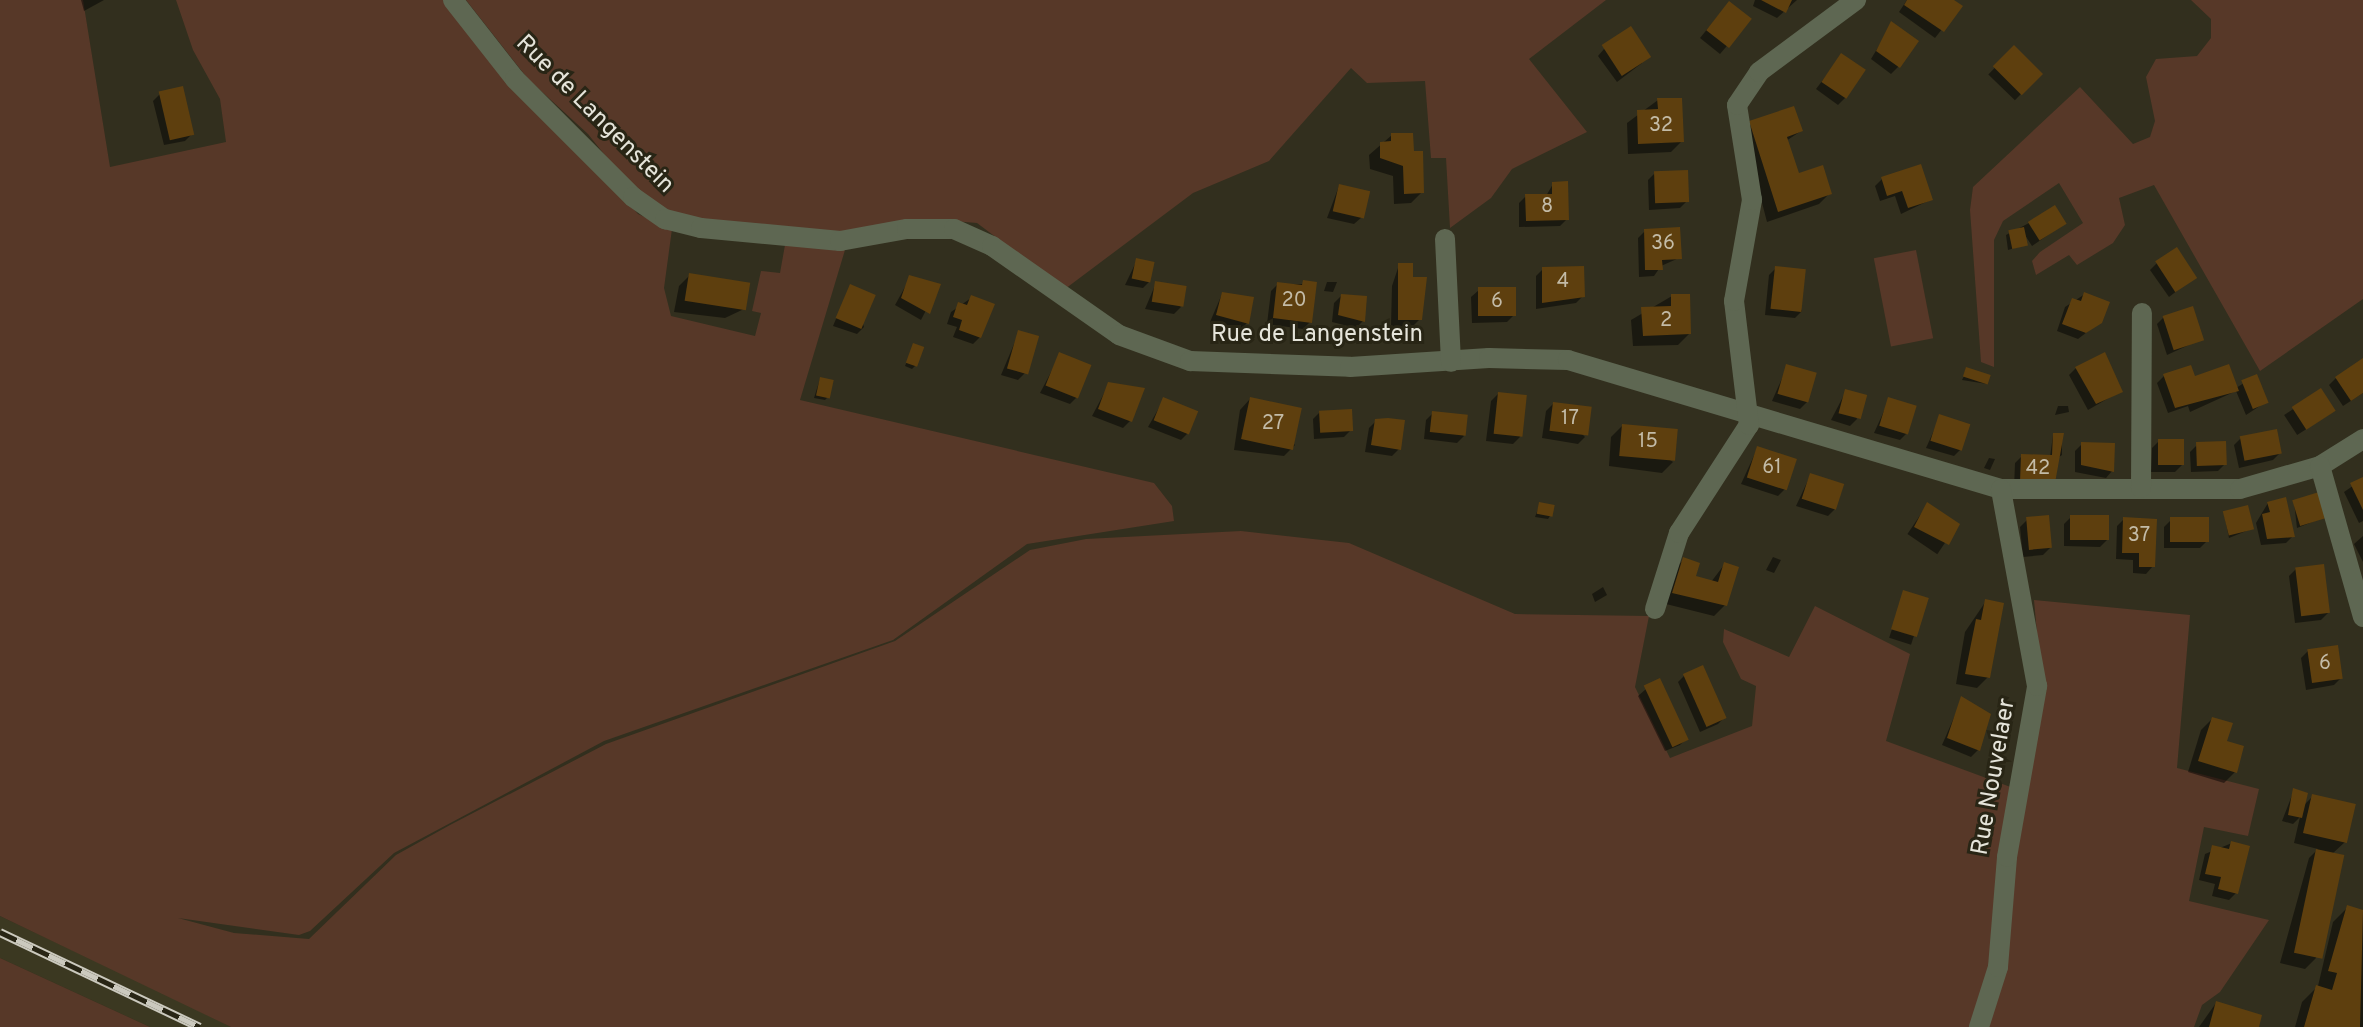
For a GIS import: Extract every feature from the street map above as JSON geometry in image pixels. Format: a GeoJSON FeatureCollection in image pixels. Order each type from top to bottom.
{"type":"FeatureCollection","features":[{"type":"Feature","properties":{"kind":"street","name":"Rue de Langenstein"},"geometry":{"type":"LineString","coordinates":[[453,0],[515,79],[633,197],[665,219],[809,240],[840,241],[934,226],[954,229],[992,246],[1119,335],[1190,361],[1350,367],[1568,360],[1750,415]]}},
{"type":"Feature","properties":{"kind":"street"},"geometry":{"type":"LineString","coordinates":[[1655,609],[1679,533],[1741,440],[1750,415],[1734,301],[1752,200],[1737,105],[1759,72],[1856,0]]}},
{"type":"Feature","properties":{"kind":"street","name":"Rue de Langenstein"},"geometry":{"type":"LineString","coordinates":[[1445,239],[1451,362]]}},
{"type":"Feature","properties":{"kind":"street"},"geometry":{"type":"LineString","coordinates":[[2141,488],[2142,313]]}},
{"type":"Feature","properties":{"kind":"street"},"geometry":{"type":"LineString","coordinates":[[1750,415],[2001,489],[2240,489],[2320,466],[2363,439]]}},
{"type":"Feature","properties":{"kind":"street"},"geometry":{"type":"LineString","coordinates":[[2320,466],[2363,617]]}},
{"type":"Feature","properties":{"kind":"street","name":"Rue Nouvelaer"},"geometry":{"type":"LineString","coordinates":[[1979,1027],[1998,967],[2007,857],[2037,686],[2001,489]]}},
{"type":"Feature","properties":{"kind":"shaded area"},"geometry":{"type":"Polygon","coordinates":[[[0,0],[83,0],[110,167],[226,142],[220,99],[193,50],[176,0],[447,0],[638,214],[672,229],[664,288],[671,316],[755,336],[761,313],[752,311],[761,271],[780,273],[785,245],[845,250],[800,400],[1154,483],[1172,506],[1174,521],[1027,544],[893,640],[604,741],[394,853],[310,931],[299,935],[178,918],[234,933],[309,939],[396,855],[450,825],[606,744],[895,641],[1030,550],[1086,539],[1241,531],[1349,543],[1515,614],[1649,616],[1635,687],[1670,758],[1752,726],[1756,686],[1741,679],[1723,642],[1724,629],[1789,657],[1815,606],[1910,654],[1886,741],[2016,789],[1996,948],[1975,1027],[231,1027],[0,916],[0,0]]]}},
{"type":"Feature","properties":{"kind":"shaded area"},"geometry":{"type":"Polygon","coordinates":[[[466,0],[1606,0],[1529,59],[1587,132],[1512,169],[1491,198],[1450,228],[1446,158],[1431,158],[1425,81],[1367,83],[1351,68],[1269,161],[1193,193],[1065,289],[977,223],[941,220],[830,236],[674,218],[631,188],[588,134],[528,79],[466,0]]]}},
{"type":"Feature","properties":{"kind":"shaded area"},"geometry":{"type":"Polygon","coordinates":[[[2191,0],[2363,0],[2363,299],[2260,371],[2154,185],[2119,198],[2125,225],[2113,243],[2077,265],[2069,255],[2036,275],[2032,261],[2040,252],[2083,223],[2059,183],[2003,221],[1994,240],[1994,367],[1981,362],[1970,210],[1973,187],[2080,87],[2133,144],[2150,137],[2155,121],[2146,77],[2156,59],[2197,56],[2211,38],[2211,19],[2191,0]]]}},
{"type":"Feature","properties":{"kind":"shaded area"},"geometry":{"type":"Polygon","coordinates":[[[1916,250],[1933,338],[1891,347],[1874,258],[1916,250]]]}},
{"type":"Feature","properties":{"kind":"shaded area"},"geometry":{"type":"Polygon","coordinates":[[[2034,600],[2190,615],[2177,768],[2259,789],[2248,836],[2204,827],[2189,901],[2269,920],[2220,992],[2202,1005],[2194,1027],[1985,1027],[2042,688],[2034,600]]]}},
{"type":"Feature","properties":{"kind":"shaded area"},"geometry":{"type":"Polygon","coordinates":[[[0,916],[231,1027],[150,1027],[0,958],[0,916]]]}},
{"type":"Feature","properties":{"kind":"shaded area"},"geometry":{"type":"Polygon","coordinates":[[[0,958],[150,1027],[0,1027],[0,958]]]}},
{"type":"Feature","properties":{"kind":"building"},"geometry":{"type":"Polygon","coordinates":[[[1761,0],[1792,0],[1786,13],[1761,0]]]}},
{"type":"Feature","properties":{"kind":"building"},"geometry":{"type":"Polygon","coordinates":[[[1907,0],[1954,0],[1963,6],[1944,32],[1904,5],[1907,0]]]}},
{"type":"Feature","properties":{"kind":"building"},"geometry":{"type":"Polygon","coordinates":[[[1729,1],[1752,19],[1729,48],[1706,30],[1729,1]]]}},
{"type":"Feature","properties":{"kind":"building"},"geometry":{"type":"Polygon","coordinates":[[[1891,21],[1919,41],[1900,68],[1876,51],[1891,21]]]}},
{"type":"Feature","properties":{"kind":"building"},"geometry":{"type":"Polygon","coordinates":[[[1631,26],[1651,57],[1622,76],[1602,45],[1631,26]]]}},
{"type":"Feature","properties":{"kind":"building"},"geometry":{"type":"Polygon","coordinates":[[[2014,45],[2043,74],[2022,95],[1993,66],[2014,45]]]}},
{"type":"Feature","properties":{"kind":"building"},"geometry":{"type":"Polygon","coordinates":[[[1841,53],[1866,70],[1846,99],[1821,82],[1841,53]]]}},
{"type":"Feature","properties":{"kind":"building"},"geometry":{"type":"Polygon","coordinates":[[[183,86],[194,135],[170,140],[159,92],[183,86]]]}},
{"type":"Feature","properties":{"kind":"building"},"geometry":{"type":"Polygon","coordinates":[[[1657,98],[1682,98],[1684,142],[1638,144],[1637,110],[1658,109],[1657,98]]]}},
{"type":"Feature","properties":{"kind":"building"},"geometry":{"type":"Polygon","coordinates":[[[1794,106],[1803,131],[1787,137],[1799,173],[1823,165],[1832,194],[1778,212],[1749,121],[1794,106]]]}},
{"type":"Feature","properties":{"kind":"building"},"geometry":{"type":"Polygon","coordinates":[[[1391,133],[1413,133],[1414,151],[1423,151],[1424,193],[1404,194],[1403,166],[1380,158],[1380,142],[1391,141],[1391,133]]]}},
{"type":"Feature","properties":{"kind":"building"},"geometry":{"type":"Polygon","coordinates":[[[1921,164],[1933,200],[1908,208],[1902,191],[1887,196],[1881,177],[1921,164]]]}},
{"type":"Feature","properties":{"kind":"building"},"geometry":{"type":"Polygon","coordinates":[[[1688,170],[1689,202],[1655,203],[1654,171],[1688,170]]]}},
{"type":"Feature","properties":{"kind":"building"},"geometry":{"type":"Polygon","coordinates":[[[1568,181],[1569,220],[1526,221],[1525,194],[1552,194],[1552,182],[1568,181]]]}},
{"type":"Feature","properties":{"kind":"building"},"geometry":{"type":"Polygon","coordinates":[[[1339,184],[1370,191],[1364,218],[1333,211],[1339,184]]]}},
{"type":"Feature","properties":{"kind":"building"},"geometry":{"type":"Polygon","coordinates":[[[2055,205],[2067,224],[2040,241],[2028,222],[2055,205]]]}},
{"type":"Feature","properties":{"kind":"building"},"geometry":{"type":"Polygon","coordinates":[[[1680,227],[1682,259],[1662,260],[1663,270],[1645,270],[1644,229],[1680,227]]]}},
{"type":"Feature","properties":{"kind":"building"},"geometry":{"type":"Polygon","coordinates":[[[2024,227],[2028,246],[2012,249],[2008,230],[2024,227]]]}},
{"type":"Feature","properties":{"kind":"building"},"geometry":{"type":"Polygon","coordinates":[[[2177,247],[2197,278],[2175,292],[2155,261],[2177,247]]]}},
{"type":"Feature","properties":{"kind":"building"},"geometry":{"type":"Polygon","coordinates":[[[1136,258],[1155,262],[1150,282],[1132,279],[1136,258]]]}},
{"type":"Feature","properties":{"kind":"building"},"geometry":{"type":"Polygon","coordinates":[[[1398,263],[1413,263],[1413,277],[1427,277],[1422,320],[1398,320],[1398,263]]]}},
{"type":"Feature","properties":{"kind":"building"},"geometry":{"type":"Polygon","coordinates":[[[1584,266],[1585,297],[1542,303],[1542,267],[1584,266]]]}},
{"type":"Feature","properties":{"kind":"building"},"geometry":{"type":"Polygon","coordinates":[[[1775,266],[1806,269],[1801,312],[1771,309],[1775,266]]]}},
{"type":"Feature","properties":{"kind":"building"},"geometry":{"type":"Polygon","coordinates":[[[689,273],[750,283],[746,310],[685,301],[689,273]]]}},
{"type":"Feature","properties":{"kind":"building"},"geometry":{"type":"Polygon","coordinates":[[[909,275],[941,284],[930,314],[901,298],[909,275]]]}},
{"type":"Feature","properties":{"kind":"building"},"geometry":{"type":"Polygon","coordinates":[[[1303,280],[1317,282],[1312,323],[1273,318],[1277,282],[1302,285],[1303,280]]]}},
{"type":"Feature","properties":{"kind":"building"},"geometry":{"type":"Polygon","coordinates":[[[1155,281],[1187,286],[1183,307],[1152,302],[1155,281]]]}},
{"type":"Feature","properties":{"kind":"building"},"geometry":{"type":"Polygon","coordinates":[[[850,284],[876,295],[861,329],[836,318],[850,284]]]}},
{"type":"Feature","properties":{"kind":"building"},"geometry":{"type":"Polygon","coordinates":[[[1478,287],[1516,287],[1516,316],[1478,316],[1478,287]]]}},
{"type":"Feature","properties":{"kind":"building"},"geometry":{"type":"Polygon","coordinates":[[[1222,292],[1254,297],[1249,324],[1216,315],[1222,292]]]}},
{"type":"Feature","properties":{"kind":"building"},"geometry":{"type":"Polygon","coordinates":[[[2084,292],[2110,302],[2102,323],[2086,333],[2062,324],[2072,298],[2081,301],[2084,292]]]}},
{"type":"Feature","properties":{"kind":"building"},"geometry":{"type":"Polygon","coordinates":[[[1341,294],[1367,296],[1365,322],[1338,315],[1341,294]]]}},
{"type":"Feature","properties":{"kind":"building"},"geometry":{"type":"Polygon","coordinates":[[[1671,294],[1690,294],[1691,334],[1643,336],[1641,307],[1671,306],[1671,294]]]}},
{"type":"Feature","properties":{"kind":"building"},"geometry":{"type":"Polygon","coordinates":[[[971,295],[995,304],[981,338],[959,330],[962,320],[953,317],[958,302],[967,305],[971,295]]]}},
{"type":"Feature","properties":{"kind":"building"},"geometry":{"type":"Polygon","coordinates":[[[2193,306],[2204,340],[2174,350],[2163,316],[2193,306]]]}},
{"type":"Feature","properties":{"kind":"building"},"geometry":{"type":"Polygon","coordinates":[[[1018,330],[1039,336],[1028,375],[1007,368],[1018,330]]]}},
{"type":"Feature","properties":{"kind":"building"},"geometry":{"type":"Polygon","coordinates":[[[913,343],[924,347],[917,367],[906,363],[913,343]]]}},
{"type":"Feature","properties":{"kind":"building"},"geometry":{"type":"Polygon","coordinates":[[[1059,352],[1091,365],[1078,398],[1046,385],[1059,352]]]}},
{"type":"Feature","properties":{"kind":"building"},"geometry":{"type":"Polygon","coordinates":[[[2105,352],[2123,392],[2096,404],[2075,367],[2105,352]]]}},
{"type":"Feature","properties":{"kind":"building"},"geometry":{"type":"Polygon","coordinates":[[[2363,358],[2363,393],[2351,401],[2335,377],[2363,358]]]}},
{"type":"Feature","properties":{"kind":"building"},"geometry":{"type":"Polygon","coordinates":[[[1786,364],[1817,373],[1808,403],[1777,394],[1786,364]]]}},
{"type":"Feature","properties":{"kind":"building"},"geometry":{"type":"Polygon","coordinates":[[[2229,364],[2239,391],[2175,408],[2163,374],[2191,365],[2195,376],[2229,364]]]}},
{"type":"Feature","properties":{"kind":"building"},"geometry":{"type":"Polygon","coordinates":[[[1966,367],[1991,375],[1988,385],[1963,377],[1966,367]]]}},
{"type":"Feature","properties":{"kind":"building"},"geometry":{"type":"Polygon","coordinates":[[[2257,374],[2269,403],[2253,409],[2241,380],[2257,374]]]}},
{"type":"Feature","properties":{"kind":"building"},"geometry":{"type":"Polygon","coordinates":[[[820,377],[834,380],[830,398],[816,396],[820,377]]]}},
{"type":"Feature","properties":{"kind":"building"},"geometry":{"type":"Polygon","coordinates":[[[1108,382],[1145,388],[1132,422],[1098,409],[1108,382]]]}},
{"type":"Feature","properties":{"kind":"building"},"geometry":{"type":"Polygon","coordinates":[[[2321,388],[2336,411],[2306,430],[2292,407],[2321,388]]]}},
{"type":"Feature","properties":{"kind":"building"},"geometry":{"type":"Polygon","coordinates":[[[1845,389],[1867,395],[1861,419],[1839,413],[1845,389]]]}},
{"type":"Feature","properties":{"kind":"building"},"geometry":{"type":"Polygon","coordinates":[[[1498,392],[1527,395],[1522,437],[1494,434],[1498,392]]]}},
{"type":"Feature","properties":{"kind":"building"},"geometry":{"type":"Polygon","coordinates":[[[1163,397],[1198,411],[1189,434],[1154,420],[1163,397]]]}},
{"type":"Feature","properties":{"kind":"building"},"geometry":{"type":"Polygon","coordinates":[[[1250,397],[1302,408],[1293,450],[1241,439],[1250,397]]]}},
{"type":"Feature","properties":{"kind":"building"},"geometry":{"type":"Polygon","coordinates":[[[1888,397],[1917,406],[1908,434],[1879,426],[1888,397]]]}},
{"type":"Feature","properties":{"kind":"building"},"geometry":{"type":"Polygon","coordinates":[[[1553,402],[1592,407],[1588,436],[1549,431],[1553,402]]]}},
{"type":"Feature","properties":{"kind":"building"},"geometry":{"type":"Polygon","coordinates":[[[1352,409],[1353,431],[1320,433],[1319,411],[1352,409]]]}},
{"type":"Feature","properties":{"kind":"building"},"geometry":{"type":"Polygon","coordinates":[[[1432,411],[1468,415],[1466,436],[1430,432],[1432,411]]]}},
{"type":"Feature","properties":{"kind":"building"},"geometry":{"type":"Polygon","coordinates":[[[1939,414],[1970,424],[1962,451],[1930,441],[1939,414]]]}},
{"type":"Feature","properties":{"kind":"building"},"geometry":{"type":"Polygon","coordinates":[[[1375,419],[1405,420],[1401,450],[1371,445],[1375,419]]]}},
{"type":"Feature","properties":{"kind":"building"},"geometry":{"type":"Polygon","coordinates":[[[1622,424],[1678,429],[1675,461],[1619,456],[1622,424]]]}},
{"type":"Feature","properties":{"kind":"building"},"geometry":{"type":"Polygon","coordinates":[[[2277,429],[2282,454],[2244,461],[2240,436],[2277,429]]]}},
{"type":"Feature","properties":{"kind":"building"},"geometry":{"type":"Polygon","coordinates":[[[2053,433],[2064,433],[2055,483],[2020,482],[2021,454],[2052,455],[2053,433]]]}},
{"type":"Feature","properties":{"kind":"building"},"geometry":{"type":"Polygon","coordinates":[[[2158,439],[2184,439],[2184,465],[2158,465],[2158,439]]]}},
{"type":"Feature","properties":{"kind":"building"},"geometry":{"type":"Polygon","coordinates":[[[2226,441],[2227,465],[2197,466],[2196,442],[2226,441]]]}},
{"type":"Feature","properties":{"kind":"building"},"geometry":{"type":"Polygon","coordinates":[[[2081,442],[2115,443],[2114,472],[2081,465],[2081,442]]]}},
{"type":"Feature","properties":{"kind":"building"},"geometry":{"type":"Polygon","coordinates":[[[1757,446],[1797,459],[1787,490],[1747,477],[1757,446]]]}},
{"type":"Feature","properties":{"kind":"building"},"geometry":{"type":"Polygon","coordinates":[[[1810,473],[1844,484],[1836,510],[1802,499],[1810,473]]]}},
{"type":"Feature","properties":{"kind":"building"},"geometry":{"type":"Polygon","coordinates":[[[2363,477],[2363,510],[2350,483],[2363,477]]]}},
{"type":"Feature","properties":{"kind":"building"},"geometry":{"type":"Polygon","coordinates":[[[2319,492],[2327,518],[2300,526],[2292,500],[2319,492]]]}},
{"type":"Feature","properties":{"kind":"building"},"geometry":{"type":"Polygon","coordinates":[[[2286,497],[2295,537],[2267,539],[2262,514],[2270,512],[2267,502],[2286,497]]]}},
{"type":"Feature","properties":{"kind":"building"},"geometry":{"type":"Polygon","coordinates":[[[1539,502],[1555,505],[1552,517],[1537,514],[1539,502]]]}},
{"type":"Feature","properties":{"kind":"building"},"geometry":{"type":"Polygon","coordinates":[[[1927,502],[1960,524],[1949,545],[1914,527],[1927,502]]]}},
{"type":"Feature","properties":{"kind":"building"},"geometry":{"type":"Polygon","coordinates":[[[2248,505],[2254,529],[2229,536],[2223,511],[2248,505]]]}},
{"type":"Feature","properties":{"kind":"building"},"geometry":{"type":"Polygon","coordinates":[[[2049,515],[2052,548],[2029,550],[2026,517],[2049,515]]]}},
{"type":"Feature","properties":{"kind":"building"},"geometry":{"type":"Polygon","coordinates":[[[2070,515],[2109,515],[2109,540],[2070,540],[2070,515]]]}},
{"type":"Feature","properties":{"kind":"building"},"geometry":{"type":"Polygon","coordinates":[[[2123,517],[2157,519],[2155,567],[2139,567],[2139,553],[2122,553],[2123,517]]]}},
{"type":"Feature","properties":{"kind":"building"},"geometry":{"type":"Polygon","coordinates":[[[2170,517],[2209,517],[2209,542],[2170,542],[2170,517]]]}},
{"type":"Feature","properties":{"kind":"building"},"geometry":{"type":"Polygon","coordinates":[[[1683,557],[1700,563],[1696,576],[1718,582],[1724,562],[1739,567],[1727,606],[1672,593],[1683,557]]]}},
{"type":"Feature","properties":{"kind":"building"},"geometry":{"type":"Polygon","coordinates":[[[2324,564],[2330,613],[2301,616],[2295,568],[2324,564]]]}},
{"type":"Feature","properties":{"kind":"building"},"geometry":{"type":"Polygon","coordinates":[[[1903,590],[1929,598],[1917,637],[1891,629],[1903,590]]]}},
{"type":"Feature","properties":{"kind":"building"},"geometry":{"type":"Polygon","coordinates":[[[1985,599],[2004,603],[1990,678],[1965,674],[1976,619],[1981,620],[1985,599]]]}},
{"type":"Feature","properties":{"kind":"building"},"geometry":{"type":"Polygon","coordinates":[[[2338,645],[2343,679],[2312,683],[2307,649],[2338,645]]]}},
{"type":"Feature","properties":{"kind":"building"},"geometry":{"type":"Polygon","coordinates":[[[1703,665],[1727,718],[1706,727],[1683,674],[1703,665]]]}},
{"type":"Feature","properties":{"kind":"building"},"geometry":{"type":"Polygon","coordinates":[[[1660,678],[1689,740],[1672,747],[1644,686],[1660,678]]]}},
{"type":"Feature","properties":{"kind":"building"},"geometry":{"type":"Polygon","coordinates":[[[1961,696],[1991,714],[1980,751],[1947,738],[1961,696]]]}},
{"type":"Feature","properties":{"kind":"building"},"geometry":{"type":"Polygon","coordinates":[[[2212,717],[2233,723],[2227,741],[2244,746],[2237,773],[2198,761],[2212,717]]]}},
{"type":"Feature","properties":{"kind":"building"},"geometry":{"type":"Polygon","coordinates":[[[2293,788],[2308,793],[2302,818],[2288,815],[2293,788]]]}},
{"type":"Feature","properties":{"kind":"building"},"geometry":{"type":"Polygon","coordinates":[[[2312,794],[2356,804],[2347,843],[2303,833],[2312,794]]]}},
{"type":"Feature","properties":{"kind":"building"},"geometry":{"type":"Polygon","coordinates":[[[2231,841],[2250,846],[2238,894],[2218,889],[2221,877],[2205,874],[2212,845],[2229,849],[2231,841]]]}},
{"type":"Feature","properties":{"kind":"building"},"geometry":{"type":"Polygon","coordinates":[[[2316,849],[2344,855],[2322,959],[2294,953],[2316,849]]]}},
{"type":"Feature","properties":{"kind":"building"},"geometry":{"type":"Polygon","coordinates":[[[2347,905],[2363,910],[2360,1027],[2304,1027],[2316,985],[2332,990],[2337,973],[2328,971],[2347,905]]]}},
{"type":"Feature","properties":{"kind":"building"},"geometry":{"type":"Polygon","coordinates":[[[2216,1001],[2262,1015],[2259,1027],[2209,1027],[2216,1001]]]}},
{"type":"Feature","properties":{"kind":"railway"},"geometry":{"type":"LineString","coordinates":[[0,932],[200,1027]]}}]}
